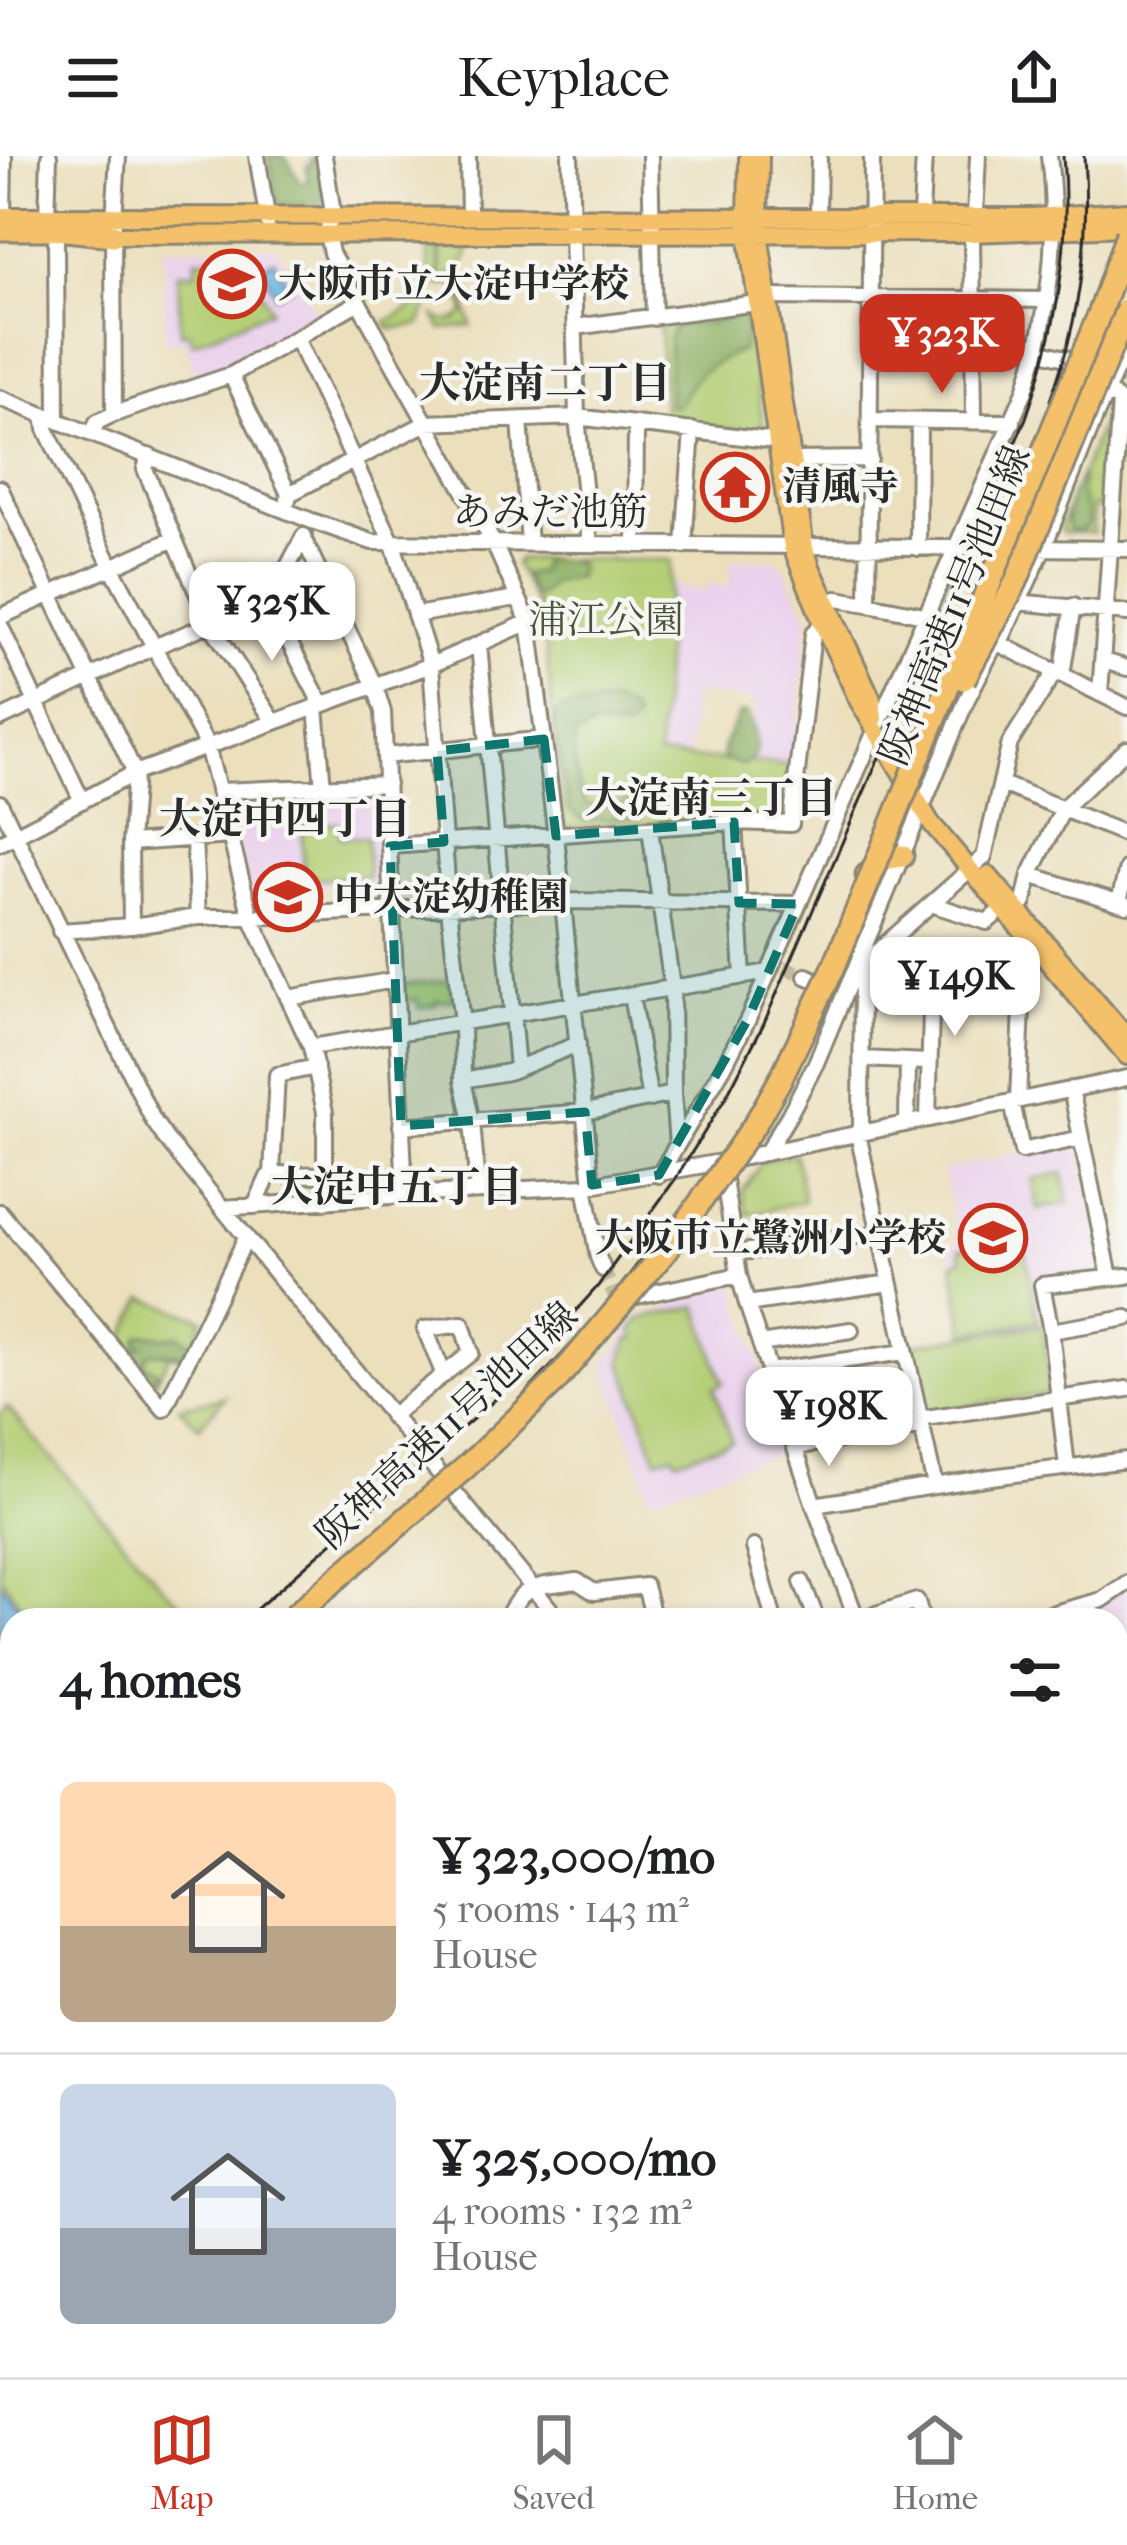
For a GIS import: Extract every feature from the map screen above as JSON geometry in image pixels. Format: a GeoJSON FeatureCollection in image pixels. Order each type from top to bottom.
{"type":"FeatureCollection","features":[{"type":"Feature","properties":{"kind":"highway"},"geometry":{"type":"LineString","coordinates":[[1,220],[56,229],[114,226]]}},
{"type":"Feature","properties":{"kind":"highway","name":"阪神高速11号池田線"},"geometry":{"type":"LineString","coordinates":[[303,1608],[466,1467],[555,1382],[627,1300],[755,1124],[832,969],[1092,332],[1125,225]]}},
{"type":"Feature","properties":{"kind":"highway","name":"阪神高速11号池田線"},"geometry":{"type":"LineString","coordinates":[[321,1608],[474,1476],[562,1391],[662,1276],[735,1180],[790,1088],[821,1024],[1127,276]]}},
{"type":"Feature","properties":{"kind":"highway"},"geometry":{"type":"LineString","coordinates":[[964,680],[1016,582],[1127,309]]}},
{"type":"Feature","properties":{"kind":"highway"},"geometry":{"type":"LineString","coordinates":[[702,1202],[771,1074],[907,784]]}},
{"type":"Feature","properties":{"kind":"highway"},"geometry":{"type":"LineString","coordinates":[[854,889],[881,859],[902,856]]}},
{"type":"Feature","properties":{"kind":"main road"},"geometry":{"type":"LineString","coordinates":[[748,156],[776,441],[798,548],[822,623],[859,702],[922,805],[940,819],[1010,909],[1127,1037]]}},
{"type":"Feature","properties":{"kind":"main road"},"geometry":{"type":"LineString","coordinates":[[752,224],[760,156]]}},
{"type":"Feature","properties":{"kind":"main road"},"geometry":{"type":"LineString","coordinates":[[752,224],[818,215],[871,224],[920,215],[974,224]]}},
{"type":"Feature","properties":{"kind":"main road"},"geometry":{"type":"LineString","coordinates":[[1,220],[47,217],[114,226],[1125,225]]}},
{"type":"Feature","properties":{"kind":"main road"},"geometry":{"type":"LineString","coordinates":[[330,226],[469,217],[573,225]]}},
{"type":"Feature","properties":{"kind":"main road"},"geometry":{"type":"LineString","coordinates":[[0,239],[56,238],[114,226]]}},
{"type":"Feature","properties":{"kind":"main road"},"geometry":{"type":"LineString","coordinates":[[762,300],[791,460],[798,548],[872,699],[875,726]]}},
{"type":"Feature","properties":{"kind":"main road"},"geometry":{"type":"LineString","coordinates":[[1010,909],[1127,1056]]}},
{"type":"Feature","properties":{"kind":"street"},"geometry":{"type":"LineString","coordinates":[[1,220],[4,156]]}},
{"type":"Feature","properties":{"kind":"street"},"geometry":{"type":"LineString","coordinates":[[47,217],[49,156]]}},
{"type":"Feature","properties":{"kind":"street"},"geometry":{"type":"LineString","coordinates":[[114,414],[118,156]]}},
{"type":"Feature","properties":{"kind":"street"},"geometry":{"type":"LineString","coordinates":[[257,156],[268,225]]}},
{"type":"Feature","properties":{"kind":"street"},"geometry":{"type":"LineString","coordinates":[[324,156],[331,253],[494,544],[529,622],[578,1044],[588,1186],[603,1269]]}},
{"type":"Feature","properties":{"kind":"street"},"geometry":{"type":"LineString","coordinates":[[468,156],[469,217]]}},
{"type":"Feature","properties":{"kind":"street"},"geometry":{"type":"LineString","coordinates":[[570,156],[577,417],[590,544]]}},
{"type":"Feature","properties":{"kind":"street"},"geometry":{"type":"LineString","coordinates":[[650,156],[654,318]]}},
{"type":"Feature","properties":{"kind":"street"},"geometry":{"type":"LineString","coordinates":[[818,215],[819,156]]}},
{"type":"Feature","properties":{"kind":"street"},"geometry":{"type":"LineString","coordinates":[[868,604],[872,156]]}},
{"type":"Feature","properties":{"kind":"street"},"geometry":{"type":"LineString","coordinates":[[920,215],[924,156]]}},
{"type":"Feature","properties":{"kind":"street"},"geometry":{"type":"LineString","coordinates":[[974,421],[978,156]]}},
{"type":"Feature","properties":{"kind":"street"},"geometry":{"type":"LineString","coordinates":[[658,1174],[724,1068],[776,967],[875,726],[1013,422],[1038,351],[1049,299],[1049,156]]}},
{"type":"Feature","properties":{"kind":"street"},"geometry":{"type":"LineString","coordinates":[[1096,415],[1064,393],[1125,225]]}},
{"type":"Feature","properties":{"kind":"street"},"geometry":{"type":"LineString","coordinates":[[56,238],[46,429],[111,566],[207,746],[251,917],[311,1047],[325,1112],[325,1202]]}},
{"type":"Feature","properties":{"kind":"street"},"geometry":{"type":"LineString","coordinates":[[575,327],[762,300],[1049,299]]}},
{"type":"Feature","properties":{"kind":"street"},"geometry":{"type":"LineString","coordinates":[[93,434],[97,422],[232,374],[357,303]]}},
{"type":"Feature","properties":{"kind":"street"},"geometry":{"type":"LineString","coordinates":[[296,338],[393,544],[431,665],[463,1080],[478,1191]]}},
{"type":"Feature","properties":{"kind":"street"},"geometry":{"type":"LineString","coordinates":[[766,1153],[808,1078],[860,964],[922,805],[994,644],[1002,638],[1043,549],[1127,346]]}},
{"type":"Feature","properties":{"kind":"street"},"geometry":{"type":"LineString","coordinates":[[1038,351],[1073,360]]}},
{"type":"Feature","properties":{"kind":"street"},"geometry":{"type":"LineString","coordinates":[[232,374],[287,502],[426,423],[577,417],[776,441]]}},
{"type":"Feature","properties":{"kind":"street"},"geometry":{"type":"LineString","coordinates":[[1100,694],[1108,548],[1123,425],[1120,400],[1106,392]]}},
{"type":"Feature","properties":{"kind":"street","name":"あみだ池筋"},"geometry":{"type":"LineString","coordinates":[[0,398],[148,456],[287,502],[312,521],[372,542],[1127,549]]}},
{"type":"Feature","properties":{"kind":"street"},"geometry":{"type":"LineString","coordinates":[[520,420],[529,544]]}},
{"type":"Feature","properties":{"kind":"street"},"geometry":{"type":"LineString","coordinates":[[871,420],[1013,422]]}},
{"type":"Feature","properties":{"kind":"street"},"geometry":{"type":"LineString","coordinates":[[918,548],[919,421]]}},
{"type":"Feature","properties":{"kind":"street"},"geometry":{"type":"LineString","coordinates":[[635,544],[636,425]]}},
{"type":"Feature","properties":{"kind":"street"},"geometry":{"type":"LineString","coordinates":[[684,546],[692,430]]}},
{"type":"Feature","properties":{"kind":"street"},"geometry":{"type":"LineString","coordinates":[[148,456],[145,470],[210,623],[274,722]]}},
{"type":"Feature","properties":{"kind":"street"},"geometry":{"type":"LineString","coordinates":[[791,460],[870,459]]}},
{"type":"Feature","properties":{"kind":"street"},"geometry":{"type":"LineString","coordinates":[[1,493],[135,773],[130,926]]}},
{"type":"Feature","properties":{"kind":"street"},"geometry":{"type":"LineString","coordinates":[[0,719],[267,600],[312,521]]}},
{"type":"Feature","properties":{"kind":"street"},"geometry":{"type":"LineString","coordinates":[[303,538],[383,712],[405,1195]]}},
{"type":"Feature","properties":{"kind":"street"},"geometry":{"type":"LineString","coordinates":[[82,801],[0,621],[174,539]]}},
{"type":"Feature","properties":{"kind":"street"},"geometry":{"type":"LineString","coordinates":[[415,615],[518,598]]}},
{"type":"Feature","properties":{"kind":"street"},"geometry":{"type":"LineString","coordinates":[[828,603],[837,598],[963,626],[1127,707]]}},
{"type":"Feature","properties":{"kind":"street"},"geometry":{"type":"LineString","coordinates":[[267,600],[319,706],[323,787]]}},
{"type":"Feature","properties":{"kind":"street"},"geometry":{"type":"LineString","coordinates":[[1018,602],[1127,613]]}},
{"type":"Feature","properties":{"kind":"street"},"geometry":{"type":"LineString","coordinates":[[860,964],[984,857],[1010,743],[1059,674],[1073,606]]}},
{"type":"Feature","properties":{"kind":"street"},"geometry":{"type":"LineString","coordinates":[[0,843],[135,773],[431,665],[529,622]]}},
{"type":"Feature","properties":{"kind":"street"},"geometry":{"type":"LineString","coordinates":[[390,846],[734,822],[791,824],[812,634],[822,623]]}},
{"type":"Feature","properties":{"kind":"street"},"geometry":{"type":"LineString","coordinates":[[478,644],[517,1069]]}},
{"type":"Feature","properties":{"kind":"street"},"geometry":{"type":"LineString","coordinates":[[1104,661],[1127,668]]}},
{"type":"Feature","properties":{"kind":"street"},"geometry":{"type":"LineString","coordinates":[[385,757],[544,740]]}},
{"type":"Feature","properties":{"kind":"street"},"geometry":{"type":"LineString","coordinates":[[931,904],[987,922],[1010,909],[1027,895],[1030,875],[1064,807],[1127,749]]}},
{"type":"Feature","properties":{"kind":"street"},"geometry":{"type":"LineString","coordinates":[[218,790],[387,784]]}},
{"type":"Feature","properties":{"kind":"street"},"geometry":{"type":"LineString","coordinates":[[1002,784],[1127,835]]}},
{"type":"Feature","properties":{"kind":"street"},"geometry":{"type":"LineString","coordinates":[[0,803],[153,1120],[549,1608]]}},
{"type":"Feature","properties":{"kind":"street"},"geometry":{"type":"LineString","coordinates":[[734,822],[743,977]]}},
{"type":"Feature","properties":{"kind":"street"},"geometry":{"type":"LineString","coordinates":[[650,829],[672,988],[677,1145]]}},
{"type":"Feature","properties":{"kind":"street"},"geometry":{"type":"LineString","coordinates":[[130,843],[231,836]]}},
{"type":"Feature","properties":{"kind":"street"},"geometry":{"type":"LineString","coordinates":[[194,839],[198,917]]}},
{"type":"Feature","properties":{"kind":"street"},"geometry":{"type":"LineString","coordinates":[[1030,875],[1123,904],[1127,868]]}},
{"type":"Feature","properties":{"kind":"street"},"geometry":{"type":"LineString","coordinates":[[59,932],[198,917],[562,901],[798,904]]}},
{"type":"Feature","properties":{"kind":"street"},"geometry":{"type":"LineString","coordinates":[[1035,946],[1027,950],[1022,988],[1015,1101],[1022,1151],[1081,1138]]}},
{"type":"Feature","properties":{"kind":"street"},"geometry":{"type":"LineString","coordinates":[[860,964],[1022,988]]}},
{"type":"Feature","properties":{"kind":"street"},"geometry":{"type":"LineString","coordinates":[[860,964],[858,1134],[935,1486]]}},
{"type":"Feature","properties":{"kind":"street"},"geometry":{"type":"LineString","coordinates":[[311,1047],[743,977],[776,967]]}},
{"type":"Feature","properties":{"kind":"street"},"geometry":{"type":"LineString","coordinates":[[928,1119],[932,975]]}},
{"type":"Feature","properties":{"kind":"street"},"geometry":{"type":"LineString","coordinates":[[806,976],[846,993]]}},
{"type":"Feature","properties":{"kind":"street"},"geometry":{"type":"LineString","coordinates":[[288,998],[395,980]]}},
{"type":"Feature","properties":{"kind":"street"},"geometry":{"type":"LineString","coordinates":[[631,996],[650,1099]]}},
{"type":"Feature","properties":{"kind":"street"},"geometry":{"type":"LineString","coordinates":[[862,998],[931,1006]]}},
{"type":"Feature","properties":{"kind":"street"},"geometry":{"type":"LineString","coordinates":[[463,1080],[517,1069],[578,1044]]}},
{"type":"Feature","properties":{"kind":"street"},"geometry":{"type":"LineString","coordinates":[[862,1059],[929,1062]]}},
{"type":"Feature","properties":{"kind":"street"},"geometry":{"type":"LineString","coordinates":[[907,1124],[908,1061]]}},
{"type":"Feature","properties":{"kind":"street"},"geometry":{"type":"LineString","coordinates":[[255,1206],[272,1174],[278,1076],[316,1067]]}},
{"type":"Feature","properties":{"kind":"street"},"geometry":{"type":"LineString","coordinates":[[222,1208],[588,1186],[1127,1078]]}},
{"type":"Feature","properties":{"kind":"street"},"geometry":{"type":"LineString","coordinates":[[1067,1468],[1042,1285],[1119,1277],[1071,1089]]}},
{"type":"Feature","properties":{"kind":"street"},"geometry":{"type":"LineString","coordinates":[[401,1126],[585,1112],[673,1094]]}},
{"type":"Feature","properties":{"kind":"street"},"geometry":{"type":"LineString","coordinates":[[722,1162],[747,1304],[853,1608]]}},
{"type":"Feature","properties":{"kind":"street"},"geometry":{"type":"LineString","coordinates":[[272,1174],[325,1175]]}},
{"type":"Feature","properties":{"kind":"street"},"geometry":{"type":"LineString","coordinates":[[0,1212],[164,1408],[246,1238]]}},
{"type":"Feature","properties":{"kind":"street"},"geometry":{"type":"LineString","coordinates":[[736,1253],[878,1233]]}},
{"type":"Feature","properties":{"kind":"street"},"geometry":{"type":"LineString","coordinates":[[616,1299],[739,1275]]}},
{"type":"Feature","properties":{"kind":"street"},"geometry":{"type":"LineString","coordinates":[[747,1304],[890,1283]]}},
{"type":"Feature","properties":{"kind":"street"},"geometry":{"type":"LineString","coordinates":[[1051,1330],[1127,1318]]}},
{"type":"Feature","properties":{"kind":"street"},"geometry":{"type":"LineString","coordinates":[[760,1344],[851,1330]]}},
{"type":"Feature","properties":{"kind":"street"},"geometry":{"type":"LineString","coordinates":[[769,1371],[904,1352]]}},
{"type":"Feature","properties":{"kind":"street"},"geometry":{"type":"LineString","coordinates":[[391,1416],[444,1375]]}},
{"type":"Feature","properties":{"kind":"street"},"geometry":{"type":"LineString","coordinates":[[796,1447],[1127,1389]]}},
{"type":"Feature","properties":{"kind":"street"},"geometry":{"type":"LineString","coordinates":[[814,1505],[1127,1460]]}},
{"type":"Feature","properties":{"kind":"street"},"geometry":{"type":"LineString","coordinates":[[754,1546],[771,1608]]}},
{"type":"Feature","properties":{"kind":"street"},"geometry":{"type":"LineString","coordinates":[[511,1608],[533,1588],[577,1581],[594,1592],[645,1586],[651,1608]]}},
{"type":"Feature","properties":{"kind":"street"},"geometry":{"type":"LineString","coordinates":[[802,1582],[812,1608]]}},
{"type":"Feature","properties":{"kind":"street"},"geometry":{"type":"LineString","coordinates":[[1073,1608],[1102,1600],[1127,1583]]}},
{"type":"Feature","properties":{"kind":"street"},"geometry":{"type":"LineString","coordinates":[[895,1608],[917,1601],[919,1608]]}},
{"type":"Feature","properties":{"kind":"highlighted area"},"geometry":{"type":"Polygon","coordinates":[[[544,739],[556,836],[734,822],[739,903],[798,904],[748,1019],[659,1175],[592,1185],[585,1112],[401,1126],[390,846],[444,842],[437,751],[544,739]]]}},
{"type":"Feature","properties":{"kind":"shaded area","name":"大阪市立大淀中学校"},"geometry":{"type":"Polygon","coordinates":[[[164,248],[276,248],[321,319],[228,370],[197,378],[184,340],[165,341],[164,248]]]}},
{"type":"Feature","properties":{"kind":"shaded area"},"geometry":{"type":"Polygon","coordinates":[[[731,560],[775,560],[786,570],[809,619],[792,765],[753,763],[755,700],[694,693],[688,759],[658,756],[670,585],[707,592],[709,583],[730,587],[731,560]]]}},
{"type":"Feature","properties":{"kind":"shaded area"},"geometry":{"type":"Polygon","coordinates":[[[378,790],[385,880],[323,883],[324,906],[254,908],[227,798],[230,794],[378,790]]]}},
{"type":"Feature","properties":{"kind":"shaded area","name":"大阪市立鷺洲小学校"},"geometry":{"type":"Polygon","coordinates":[[[1074,1142],[1104,1270],[1101,1275],[1034,1282],[1044,1323],[966,1337],[950,1246],[958,1244],[943,1170],[1074,1142]]]}},
{"type":"Feature","properties":{"kind":"shaded area"},"geometry":{"type":"Polygon","coordinates":[[[735,1281],[790,1449],[650,1497],[604,1364],[637,1316],[672,1309],[670,1293],[735,1281]]]}},
{"type":"Feature","properties":{"kind":"shaded area"},"geometry":{"type":"Polygon","coordinates":[[[1127,1588],[1127,1608],[1074,1608],[1127,1588]]]}},
{"type":"Feature","properties":{"kind":"green space"},"geometry":{"type":"Polygon","coordinates":[[[268,156],[285,156],[300,182],[308,181],[307,166],[318,158],[322,205],[276,201],[268,156]]]}},
{"type":"Feature","properties":{"kind":"green space"},"geometry":{"type":"Polygon","coordinates":[[[428,247],[438,248],[439,272],[420,325],[389,329],[386,322],[428,299],[428,247]]]}},
{"type":"Feature","properties":{"kind":"green space"},"geometry":{"type":"Polygon","coordinates":[[[441,248],[468,248],[464,264],[441,282],[441,248]]]}},
{"type":"Feature","properties":{"kind":"green space"},"geometry":{"type":"Polygon","coordinates":[[[243,257],[271,310],[193,343],[189,333],[180,333],[178,273],[196,272],[196,259],[243,257]]]}},
{"type":"Feature","properties":{"kind":"green space"},"geometry":{"type":"Polygon","coordinates":[[[463,271],[472,326],[441,329],[435,316],[451,321],[465,312],[457,287],[439,287],[463,271]]]}},
{"type":"Feature","properties":{"kind":"green space"},"geometry":{"type":"Polygon","coordinates":[[[740,315],[746,333],[741,351],[704,370],[676,407],[669,406],[669,336],[675,325],[740,315]]]}},
{"type":"Feature","properties":{"kind":"green space"},"geometry":{"type":"Polygon","coordinates":[[[747,315],[764,429],[761,433],[667,422],[663,322],[747,315]]]}},
{"type":"Feature","properties":{"kind":"green space"},"geometry":{"type":"Polygon","coordinates":[[[1108,407],[1113,409],[1106,507],[1093,507],[1093,533],[1063,533],[1060,528],[1108,407]]]}},
{"type":"Feature","properties":{"kind":"green space"},"geometry":{"type":"Polygon","coordinates":[[[1082,479],[1088,525],[1080,531],[1069,530],[1069,503],[1082,479]]]}},
{"type":"Feature","properties":{"kind":"green space","name":"浦江公園"},"geometry":{"type":"Polygon","coordinates":[[[518,559],[671,560],[658,756],[792,765],[787,814],[782,818],[567,828],[543,617],[515,564],[518,559]]]}},
{"type":"Feature","properties":{"kind":"green space"},"geometry":{"type":"Polygon","coordinates":[[[542,560],[574,561],[579,569],[576,577],[551,583],[534,598],[523,575],[539,572],[542,560]]]}},
{"type":"Feature","properties":{"kind":"green space"},"geometry":{"type":"Polygon","coordinates":[[[612,702],[635,719],[628,730],[595,727],[574,737],[578,779],[586,804],[601,807],[629,797],[640,818],[583,820],[569,810],[556,716],[562,709],[612,702]]]}},
{"type":"Feature","properties":{"kind":"green space"},"geometry":{"type":"Polygon","coordinates":[[[740,713],[750,719],[755,740],[755,757],[744,765],[723,759],[726,740],[740,713]]]}},
{"type":"Feature","properties":{"kind":"green space"},"geometry":{"type":"Polygon","coordinates":[[[339,823],[340,838],[367,837],[368,877],[304,880],[302,824],[339,823]]]}},
{"type":"Feature","properties":{"kind":"green space"},"geometry":{"type":"Polygon","coordinates":[[[451,980],[453,1000],[419,1008],[418,1000],[402,1000],[401,984],[451,980]]]}},
{"type":"Feature","properties":{"kind":"green space"},"geometry":{"type":"Polygon","coordinates":[[[795,1154],[804,1201],[748,1215],[742,1192],[762,1162],[795,1154]]]}},
{"type":"Feature","properties":{"kind":"green space"},"geometry":{"type":"Polygon","coordinates":[[[1063,1173],[1069,1203],[1038,1209],[1032,1179],[1063,1173]]]}},
{"type":"Feature","properties":{"kind":"green space"},"geometry":{"type":"Polygon","coordinates":[[[1023,1237],[1038,1321],[965,1333],[953,1263],[962,1260],[960,1249],[1023,1237]]]}},
{"type":"Feature","properties":{"kind":"green space"},"geometry":{"type":"Polygon","coordinates":[[[144,1298],[203,1319],[187,1360],[170,1354],[154,1385],[119,1347],[144,1298]]]}},
{"type":"Feature","properties":{"kind":"green space"},"geometry":{"type":"Polygon","coordinates":[[[698,1306],[723,1383],[714,1388],[732,1441],[676,1460],[674,1454],[657,1459],[622,1362],[628,1340],[635,1338],[632,1330],[641,1319],[698,1306]]]}},
{"type":"Feature","properties":{"kind":"green space"},"geometry":{"type":"Polygon","coordinates":[[[1042,1325],[1047,1394],[923,1410],[908,1345],[1042,1325]]]}},
{"type":"Feature","properties":{"kind":"green space"},"geometry":{"type":"Polygon","coordinates":[[[179,1335],[190,1343],[184,1355],[154,1352],[146,1356],[144,1364],[159,1372],[153,1379],[132,1355],[133,1349],[142,1346],[136,1343],[138,1336],[179,1335]]]}},
{"type":"Feature","properties":{"kind":"green space"},"geometry":{"type":"Polygon","coordinates":[[[225,1397],[199,1427],[179,1407],[225,1397]]]}},
{"type":"Feature","properties":{"kind":"green space"},"geometry":{"type":"Polygon","coordinates":[[[7,1407],[185,1608],[24,1608],[0,1577],[0,1413],[7,1407]]]}},
{"type":"Feature","properties":{"kind":"water"},"geometry":{"type":"Polygon","coordinates":[[[274,259],[290,288],[276,296],[260,267],[274,259]]]}},
{"type":"Feature","properties":{"kind":"water"},"geometry":{"type":"Polygon","coordinates":[[[0,1583],[20,1608],[0,1608],[0,1583]]]}},
{"type":"Feature","properties":{"kind":"tunnel"},"geometry":{"type":"LineString","coordinates":[[784,967],[806,976]]}},
{"type":"Feature","properties":{"kind":"tunnel"},"geometry":{"type":"LineString","coordinates":[[603,1269],[616,1299]]}},
{"type":"Feature","properties":{"kind":"railway"},"geometry":{"type":"LineString","coordinates":[[258,1608],[499,1396],[598,1286],[676,1178],[726,1097],[764,1023],[1026,418],[1059,289],[1065,224],[1063,156]]}},
{"type":"Feature","properties":{"kind":"railway"},"geometry":{"type":"LineString","coordinates":[[1050,400],[1069,340],[1080,280],[1084,156]]}},
{"type":"Feature","properties":{"kind":"railway"},"geometry":{"type":"LineString","coordinates":[[287,1608],[481,1438],[576,1339],[662,1231]]}},
{"type":"Feature","properties":{"kind":"place","name":"大阪市立大淀中学校"},"geometry":{"type":"Point","coordinates":[232,284]}},
{"type":"Feature","properties":{"kind":"place","name":"清風寺"},"geometry":{"type":"Point","coordinates":[735,487]}},
{"type":"Feature","properties":{"kind":"place","name":"中大淀幼稚園"},"geometry":{"type":"Point","coordinates":[288,897]}},
{"type":"Feature","properties":{"kind":"place","name":"大阪市立鷺洲小学校"},"geometry":{"type":"Point","coordinates":[993,1238]}},
{"type":"Feature","properties":{"kind":"district","name":"大淀南二丁目"},"geometry":{"type":"Point","coordinates":[545,383]}},
{"type":"Feature","properties":{"kind":"district","name":"大淀南三丁目"},"geometry":{"type":"Point","coordinates":[711,798]}},
{"type":"Feature","properties":{"kind":"district","name":"大淀中四丁目"},"geometry":{"type":"Point","coordinates":[285,819]}},
{"type":"Feature","properties":{"kind":"district","name":"大淀中五丁目"},"geometry":{"type":"Point","coordinates":[397,1187]}}]}
